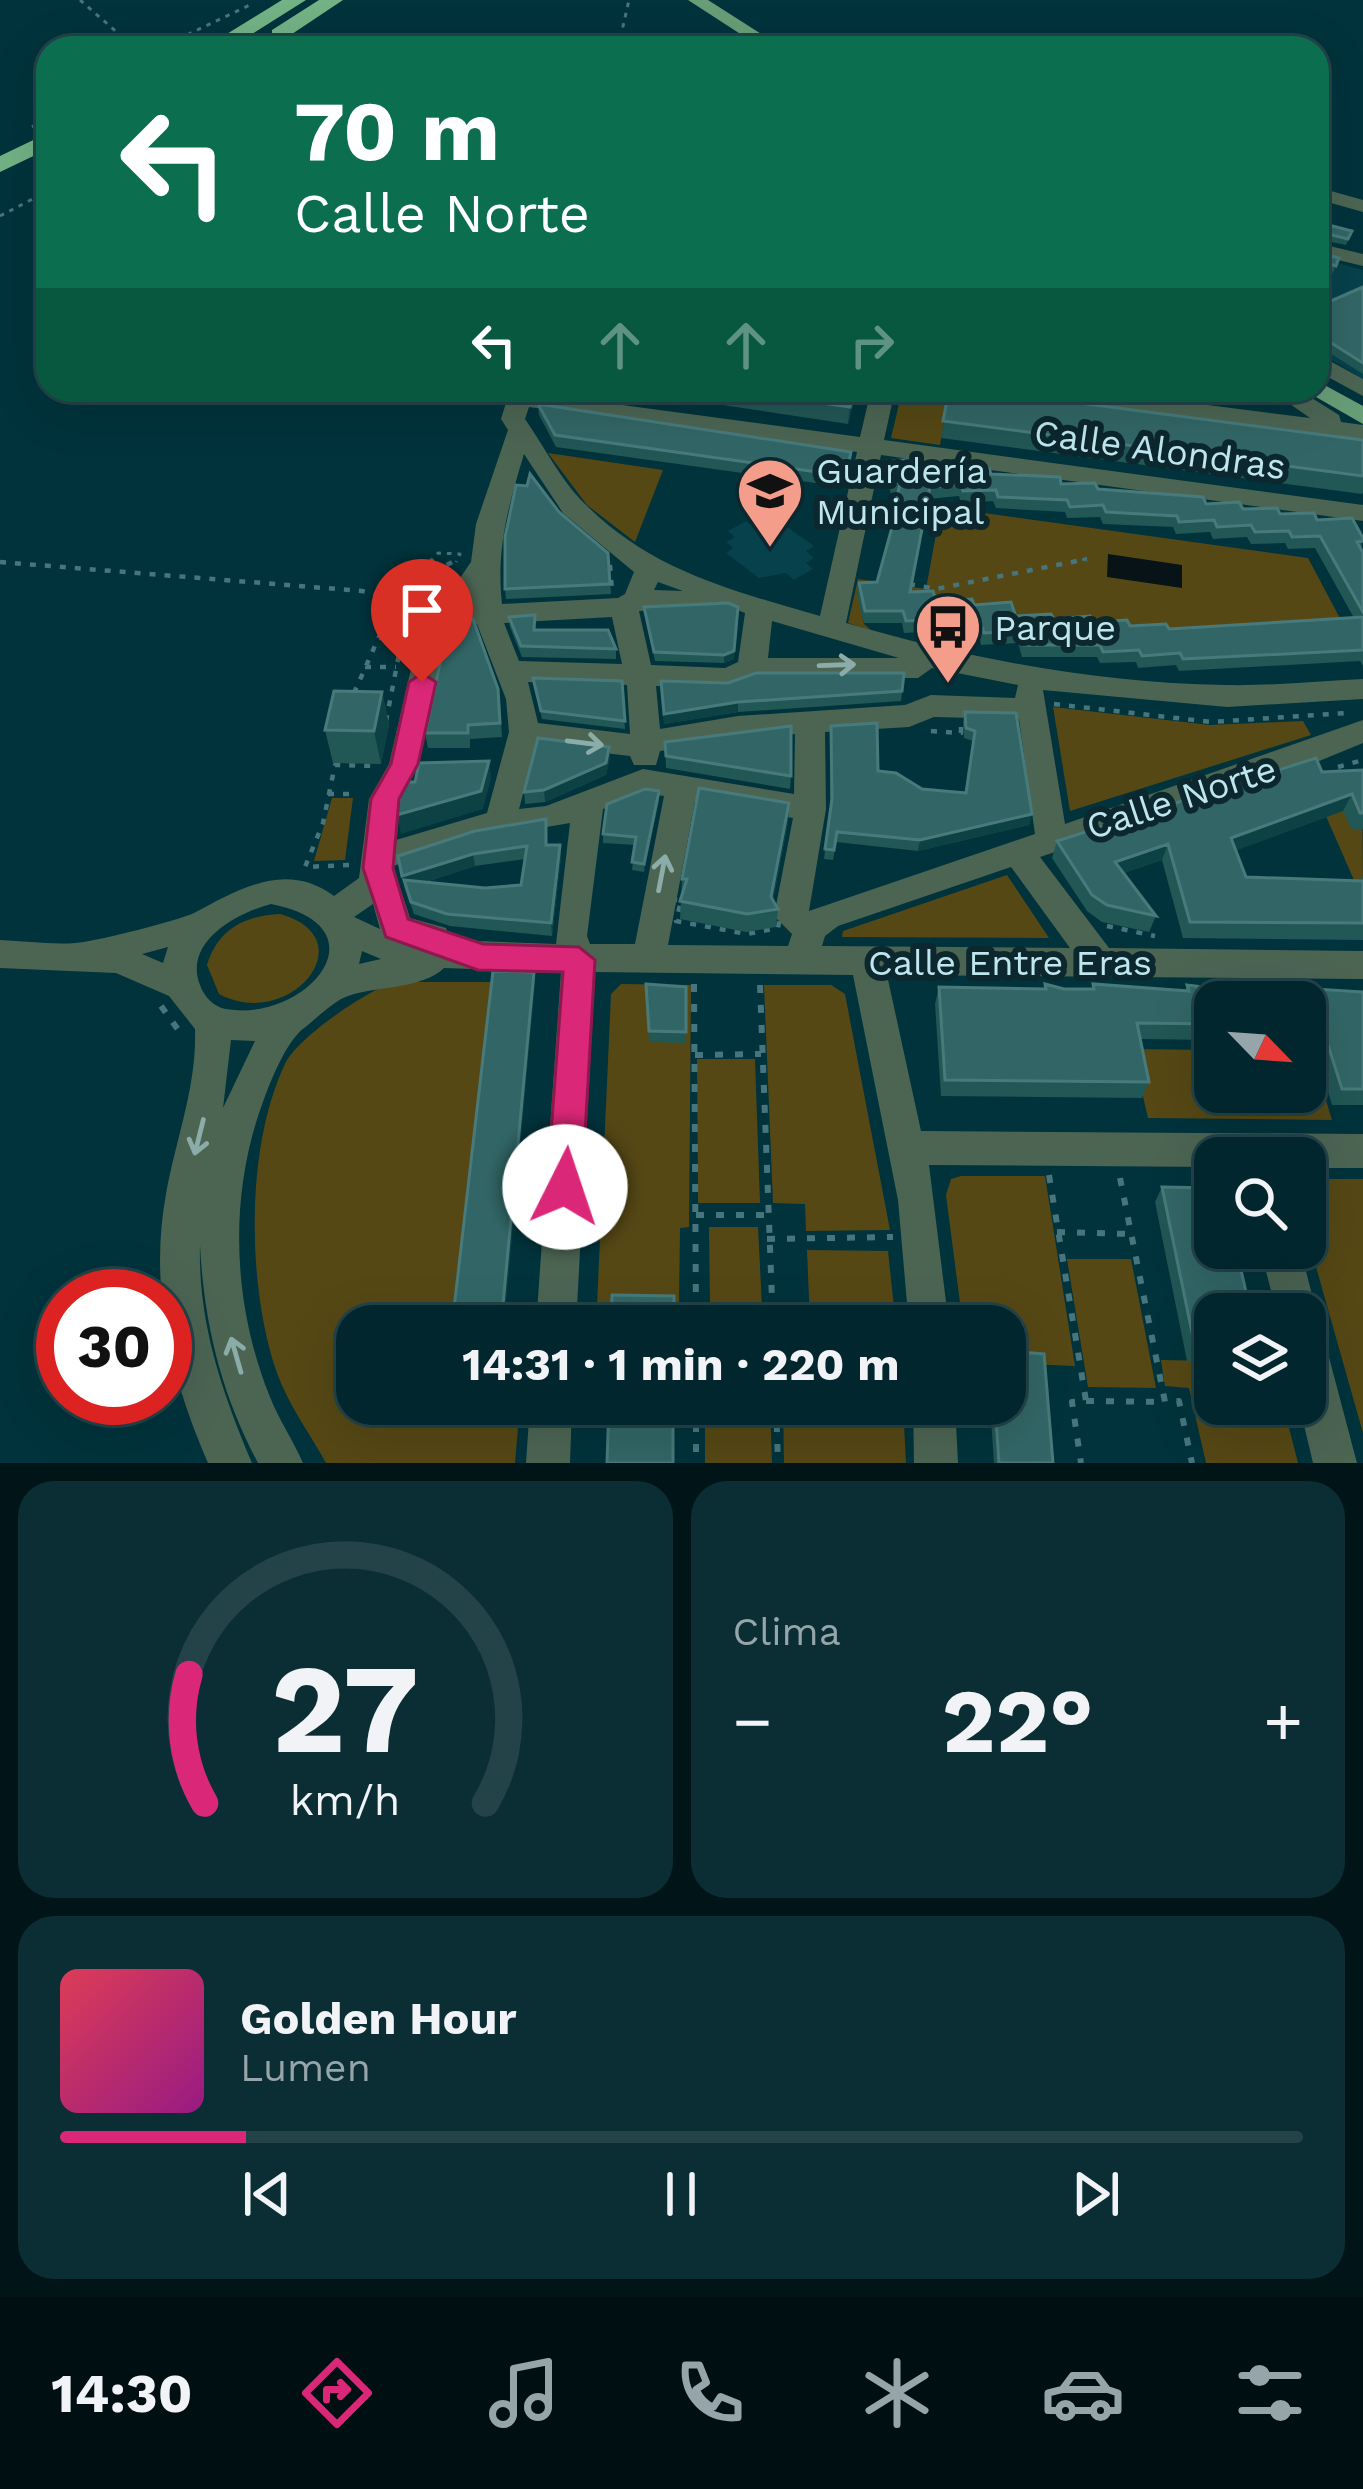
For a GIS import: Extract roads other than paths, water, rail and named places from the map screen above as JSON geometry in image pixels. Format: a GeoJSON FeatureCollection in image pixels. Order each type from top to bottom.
{"type":"FeatureCollection","features":[{"type":"Feature","properties":{"kind":"highway"},"geometry":{"type":"LineString","coordinates":[[235,36],[296,0]]}},
{"type":"Feature","properties":{"kind":"highway"},"geometry":{"type":"LineString","coordinates":[[275,36],[333,0]]}},
{"type":"Feature","properties":{"kind":"highway"},"geometry":{"type":"LineString","coordinates":[[0,165],[36,146]]}},
{"type":"Feature","properties":{"kind":"highway"},"geometry":{"type":"LineString","coordinates":[[0,188],[36,169]]}},
{"type":"Feature","properties":{"kind":"main road"},"geometry":{"type":"LineString","coordinates":[[696,0],[754,36]]}},
{"type":"Feature","properties":{"kind":"main road"},"geometry":{"type":"LineString","coordinates":[[1326,409],[1363,417]]}},
{"type":"Feature","properties":{"kind":"street"},"geometry":{"type":"LineString","coordinates":[[1331,197],[1363,206]]}},
{"type":"Feature","properties":{"kind":"street"},"geometry":{"type":"LineString","coordinates":[[1329,252],[1363,260]]}},
{"type":"Feature","properties":{"kind":"street"},"geometry":{"type":"LineString","coordinates":[[1329,368],[1363,389]]}},
{"type":"Feature","properties":{"kind":"street"},"geometry":{"type":"LineString","coordinates":[[518,402],[513,418],[519,432],[572,507],[649,569],[936,665]]}},
{"type":"Feature","properties":{"kind":"street","name":"Calle Alondras"},"geometry":{"type":"LineString","coordinates":[[576,402],[1363,513]]}},
{"type":"Feature","properties":{"kind":"street"},"geometry":{"type":"LineString","coordinates":[[832,628],[880,402]]}},
{"type":"Feature","properties":{"kind":"street"},"geometry":{"type":"LineString","coordinates":[[1219,402],[1326,409],[1363,432]]}},
{"type":"Feature","properties":{"kind":"street"},"geometry":{"type":"LineString","coordinates":[[500,822],[501,764],[524,732],[512,671],[489,617],[484,563],[488,524],[519,432]]}},
{"type":"Feature","properties":{"kind":"street"},"geometry":{"type":"LineString","coordinates":[[340,921],[375,884],[369,864],[417,631],[431,604],[484,563]]}},
{"type":"Feature","properties":{"kind":"street"},"geometry":{"type":"LineString","coordinates":[[643,782],[646,745],[640,674],[624,603],[649,569]]}},
{"type":"Feature","properties":{"kind":"street"},"geometry":{"type":"LineString","coordinates":[[417,631],[489,617],[624,603],[713,603],[731,597]]}},
{"type":"Feature","properties":{"kind":"street"},"geometry":{"type":"LineString","coordinates":[[431,604],[489,617]]}},
{"type":"Feature","properties":{"kind":"street"},"geometry":{"type":"LineString","coordinates":[[738,728],[760,608]]}},
{"type":"Feature","properties":{"kind":"street"},"geometry":{"type":"LineString","coordinates":[[930,718],[936,665]]}},
{"type":"Feature","properties":{"kind":"street"},"geometry":{"type":"LineString","coordinates":[[512,671],[728,678],[746,670],[936,665],[1163,694],[1363,689]]}},
{"type":"Feature","properties":{"kind":"street"},"geometry":{"type":"LineString","coordinates":[[1028,677],[1043,710],[1052,839]]}},
{"type":"Feature","properties":{"kind":"street"},"geometry":{"type":"LineString","coordinates":[[524,732],[617,747],[738,728],[1043,710]]}},
{"type":"Feature","properties":{"kind":"street"},"geometry":{"type":"LineString","coordinates":[[806,945],[791,916],[810,809],[810,726]]}},
{"type":"Feature","properties":{"kind":"street","name":"Calle Norte"},"geometry":{"type":"LineString","coordinates":[[340,921],[395,950],[579,960],[662,970],[754,958],[806,945],[826,916],[1353,738]]}},
{"type":"Feature","properties":{"kind":"street"},"geometry":{"type":"LineString","coordinates":[[393,765],[445,764]]}},
{"type":"Feature","properties":{"kind":"street"},"geometry":{"type":"LineString","coordinates":[[369,864],[500,822],[549,818],[643,782],[810,809]]}},
{"type":"Feature","properties":{"kind":"street"},"geometry":{"type":"LineString","coordinates":[[662,970],[652,925],[681,785]]}},
{"type":"Feature","properties":{"kind":"street"},"geometry":{"type":"LineString","coordinates":[[557,1305],[579,960],[570,936],[589,800]]}},
{"type":"Feature","properties":{"kind":"street"},"geometry":{"type":"LineString","coordinates":[[1017,850],[1100,963]]}},
{"type":"Feature","properties":{"kind":"street"},"geometry":{"type":"LineString","coordinates":[[369,864],[394,923]]}},
{"type":"Feature","properties":{"kind":"street"},"geometry":{"type":"LineString","coordinates":[[79,954],[150,941],[201,925],[245,897],[271,891],[296,892],[340,921],[348,957],[336,984],[314,1007],[286,1023],[202,1035]]}},
{"type":"Feature","properties":{"kind":"street","name":"Calle Norte"},"geometry":{"type":"LineString","coordinates":[[340,921],[394,923],[457,944],[478,957]]}},
{"type":"Feature","properties":{"kind":"street"},"geometry":{"type":"LineString","coordinates":[[168,992],[187,944],[201,925]]}},
{"type":"Feature","properties":{"kind":"street","name":"Calle Entre Eras"},"geometry":{"type":"LineString","coordinates":[[806,945],[867,961],[1363,965]]}},
{"type":"Feature","properties":{"kind":"street"},"geometry":{"type":"LineString","coordinates":[[0,954],[119,959],[192,1007],[216,1060],[184,1197],[179,1262],[186,1332],[205,1410],[230,1463]]}},
{"type":"Feature","properties":{"kind":"street","name":"Calle Norte"},"geometry":{"type":"LineString","coordinates":[[336,984],[398,967],[478,957]]}},
{"type":"Feature","properties":{"kind":"street"},"geometry":{"type":"LineString","coordinates":[[867,961],[908,1148],[927,1305]]}},
{"type":"Feature","properties":{"kind":"street"},"geometry":{"type":"LineString","coordinates":[[280,1463],[245,1387],[227,1323],[219,1261],[224,1187],[244,1089],[257,1060],[286,1023]]}},
{"type":"Feature","properties":{"kind":"street"},"geometry":{"type":"LineString","coordinates":[[908,1148],[1194,1153]]}},
{"type":"Feature","properties":{"kind":"street"},"geometry":{"type":"LineString","coordinates":[[1326,1151],[1363,1150]]}},
{"type":"Feature","properties":{"kind":"street"},"geometry":{"type":"LineString","coordinates":[[548,1463],[550,1425]]}},
{"type":"Feature","properties":{"kind":"street"},"geometry":{"type":"LineString","coordinates":[[935,1425],[936,1463]]}},
{"type":"Feature","properties":{"kind":"street"},"geometry":{"type":"LineString","coordinates":[[1325,1425],[1335,1463]]}},
{"type":"Feature","properties":{"kind":"place","name":"Guardería Municipal"},"geometry":{"type":"Point","coordinates":[770,550]}},
{"type":"Feature","properties":{"kind":"place","name":"Parque"},"geometry":{"type":"Point","coordinates":[948,686]}}]}
